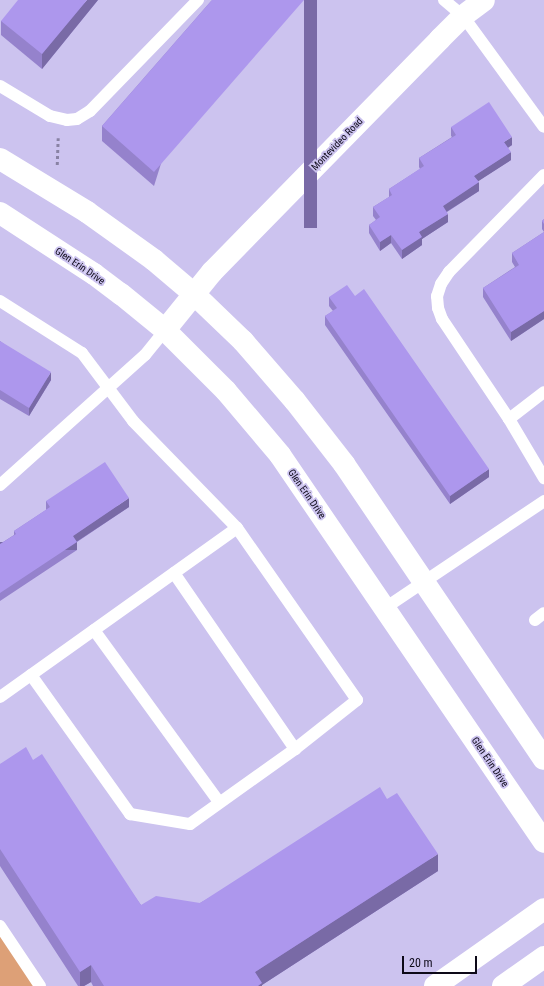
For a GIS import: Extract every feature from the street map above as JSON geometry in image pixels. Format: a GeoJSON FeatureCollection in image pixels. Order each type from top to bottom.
{"type":"FeatureCollection","features":[{"type":"Feature","properties":{"kind":"street","name":"Montevideo Road"},"geometry":{"type":"LineString","coordinates":[[165,330],[217,267],[464,16],[484,0]]}},
{"type":"Feature","properties":{"kind":"street"},"geometry":{"type":"LineString","coordinates":[[0,159],[87,212],[154,260],[194,294],[243,340],[295,401],[344,464],[544,759]]}},
{"type":"Feature","properties":{"kind":"street","name":"Glen Erin Drive"},"geometry":{"type":"LineString","coordinates":[[0,213],[94,274],[165,330],[226,391],[280,455],[544,842]]}},
{"type":"Feature","properties":{"kind":"street"},"geometry":{"type":"LineString","coordinates":[[435,986],[544,909]]}},
{"type":"Feature","properties":{"kind":"street"},"geometry":{"type":"LineString","coordinates":[[503,986],[544,957]]}},
{"type":"Feature","properties":{"kind":"lane"},"geometry":{"type":"LineString","coordinates":[[0,86],[58,119],[77,119],[90,111],[198,0]]}},
{"type":"Feature","properties":{"kind":"lane"},"geometry":{"type":"LineString","coordinates":[[444,0],[464,16],[544,127]]}},
{"type":"Feature","properties":{"kind":"lane"},"geometry":{"type":"LineString","coordinates":[[544,175],[449,272],[441,284],[437,296],[438,308],[442,319],[509,419],[544,478]]}},
{"type":"Feature","properties":{"kind":"lane"},"geometry":{"type":"LineString","coordinates":[[0,301],[82,353],[133,421],[237,528],[358,700],[295,749],[190,824],[130,814],[31,674]]}},
{"type":"Feature","properties":{"kind":"lane"},"geometry":{"type":"LineString","coordinates":[[0,485],[145,355],[165,330]]}},
{"type":"Feature","properties":{"kind":"lane"},"geometry":{"type":"LineString","coordinates":[[509,419],[544,392]]}},
{"type":"Feature","properties":{"kind":"lane"},"geometry":{"type":"LineString","coordinates":[[385,608],[544,501]]}},
{"type":"Feature","properties":{"kind":"lane"},"geometry":{"type":"LineString","coordinates":[[0,697],[237,528]]}},
{"type":"Feature","properties":{"kind":"lane"},"geometry":{"type":"LineString","coordinates":[[174,573],[295,749]]}},
{"type":"Feature","properties":{"kind":"lane"},"geometry":{"type":"LineString","coordinates":[[94,630],[220,802]]}},
{"type":"Feature","properties":{"kind":"lane"},"geometry":{"type":"LineString","coordinates":[[0,926],[40,986]]}},
{"type":"Feature","properties":{"kind":"path"},"geometry":{"type":"LineString","coordinates":[[56,194],[58,119]]}},
{"type":"Feature","properties":{"kind":"shaded area"},"geometry":{"type":"Polygon","coordinates":[[[0,925],[40,986],[0,986],[0,925]]]}},
{"type":"Feature","properties":{"kind":"building"},"geometry":{"type":"Polygon","coordinates":[[[18,0],[87,0],[42,54],[1,21],[18,0]]]}},
{"type":"Feature","properties":{"kind":"building"},"geometry":{"type":"Polygon","coordinates":[[[212,0],[304,0],[154,172],[102,126],[212,0]]]}},
{"type":"Feature","properties":{"kind":"building"},"geometry":{"type":"Polygon","coordinates":[[[489,102],[512,137],[504,142],[511,152],[474,176],[479,182],[443,206],[448,214],[419,232],[422,237],[402,250],[391,235],[380,242],[369,225],[380,217],[373,207],[392,195],[389,189],[424,166],[419,158],[456,135],[451,127],[489,102]]]}},
{"type":"Feature","properties":{"kind":"building"},"geometry":{"type":"Polygon","coordinates":[[[544,232],[544,311],[511,332],[483,288],[519,265],[512,253],[544,232]]]}},
{"type":"Feature","properties":{"kind":"building"},"geometry":{"type":"Polygon","coordinates":[[[347,285],[355,296],[364,289],[489,469],[450,496],[325,316],[337,308],[329,297],[347,285]]]}},
{"type":"Feature","properties":{"kind":"building"},"geometry":{"type":"Polygon","coordinates":[[[0,341],[51,372],[29,408],[0,390],[0,341]]]}},
{"type":"Feature","properties":{"kind":"building"},"geometry":{"type":"Polygon","coordinates":[[[105,462],[129,498],[73,536],[77,542],[0,593],[0,544],[16,534],[14,531],[50,507],[46,501],[105,462]]]}},
{"type":"Feature","properties":{"kind":"building"},"geometry":{"type":"Polygon","coordinates":[[[26,747],[33,760],[42,754],[141,905],[156,896],[200,903],[380,787],[387,799],[397,793],[438,854],[255,972],[262,983],[258,986],[104,986],[91,965],[80,972],[0,849],[0,764],[26,747]]]}}]}
